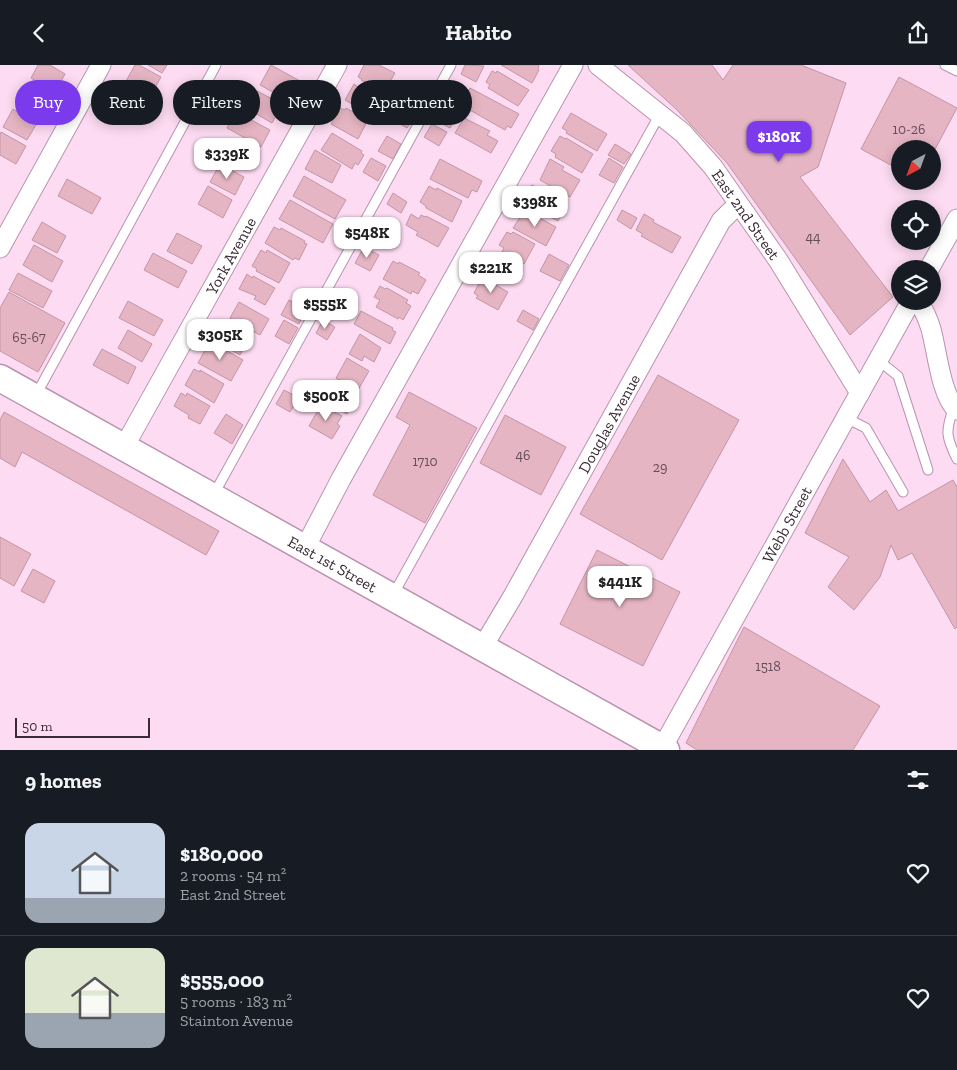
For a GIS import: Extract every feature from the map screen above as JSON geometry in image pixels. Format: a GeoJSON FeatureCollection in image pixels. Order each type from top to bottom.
{"type":"FeatureCollection","features":[{"type":"Feature","properties":{"kind":"main road","name":"East 1st Street"},"geometry":{"type":"LineString","coordinates":[[0,378],[664,749]]}},
{"type":"Feature","properties":{"kind":"street"},"geometry":{"type":"LineString","coordinates":[[0,247],[101,65]]}},
{"type":"Feature","properties":{"kind":"street","name":"York Avenue"},"geometry":{"type":"LineString","coordinates":[[124,447],[337,65]]}},
{"type":"Feature","properties":{"kind":"street"},"geometry":{"type":"LineString","coordinates":[[305,548],[341,479],[573,65]]}},
{"type":"Feature","properties":{"kind":"street","name":"East 2nd Street"},"geometry":{"type":"LineString","coordinates":[[598,65],[683,133],[707,160],[778,260],[860,393]]}},
{"type":"Feature","properties":{"kind":"street","name":"Douglas Avenue"},"geometry":{"type":"LineString","coordinates":[[482,648],[720,221],[730,211],[740,205]]}},
{"type":"Feature","properties":{"kind":"street"},"geometry":{"type":"LineString","coordinates":[[934,260],[957,219]]}},
{"type":"Feature","properties":{"kind":"street","name":"Webb Street"},"geometry":{"type":"LineString","coordinates":[[664,749],[906,310]]}},
{"type":"Feature","properties":{"kind":"street"},"geometry":{"type":"LineString","coordinates":[[923,310],[931,329],[946,395],[955,408]]}},
{"type":"Feature","properties":{"kind":"lane"},"geometry":{"type":"LineString","coordinates":[[34,397],[216,65]]}},
{"type":"Feature","properties":{"kind":"lane"},"geometry":{"type":"LineString","coordinates":[[213,497],[451,65]]}},
{"type":"Feature","properties":{"kind":"lane"},"geometry":{"type":"LineString","coordinates":[[945,65],[957,71]]}},
{"type":"Feature","properties":{"kind":"lane"},"geometry":{"type":"LineString","coordinates":[[392,597],[660,114]]}},
{"type":"Feature","properties":{"kind":"lane"},"geometry":{"type":"LineString","coordinates":[[878,360],[898,376],[928,470]]}},
{"type":"Feature","properties":{"kind":"lane"},"geometry":{"type":"LineString","coordinates":[[955,408],[948,423],[948,440],[957,459]]}},
{"type":"Feature","properties":{"kind":"lane"},"geometry":{"type":"LineString","coordinates":[[846,418],[866,428],[903,492]]}},
{"type":"Feature","properties":{"kind":"building"},"geometry":{"type":"Polygon","coordinates":[[[38,65],[50,65],[65,74],[62,80],[34,80],[31,78],[38,65]]]}},
{"type":"Feature","properties":{"kind":"building"},"geometry":{"type":"Polygon","coordinates":[[[135,65],[139,65],[161,77],[159,80],[127,80],[135,65]]]}},
{"type":"Feature","properties":{"kind":"building"},"geometry":{"type":"Polygon","coordinates":[[[148,65],[167,65],[162,73],[148,65]]]}},
{"type":"Feature","properties":{"kind":"building"},"geometry":{"type":"Polygon","coordinates":[[[271,65],[298,80],[270,80],[270,91],[260,85],[271,65]]]}},
{"type":"Feature","properties":{"kind":"building"},"geometry":{"type":"Polygon","coordinates":[[[364,65],[379,65],[395,73],[391,80],[361,80],[358,77],[364,65]]]}},
{"type":"Feature","properties":{"kind":"building"},"geometry":{"type":"Polygon","coordinates":[[[465,65],[484,66],[476,82],[461,74],[465,65]]]}},
{"type":"Feature","properties":{"kind":"building"},"geometry":{"type":"Polygon","coordinates":[[[501,65],[539,65],[539,70],[532,83],[501,65]]]}},
{"type":"Feature","properties":{"kind":"building"},"geometry":{"type":"Polygon","coordinates":[[[628,65],[712,65],[723,80],[733,65],[801,65],[846,83],[818,167],[800,177],[891,294],[891,299],[850,335],[727,163],[677,110],[628,65]]]}},
{"type":"Feature","properties":{"kind":"building"},"geometry":{"type":"Polygon","coordinates":[[[492,71],[496,73],[497,71],[529,90],[518,106],[488,88],[490,85],[486,82],[492,71]]]}},
{"type":"Feature","properties":{"kind":"building"},"geometry":{"type":"Polygon","coordinates":[[[899,77],[957,108],[940,140],[891,140],[891,165],[861,149],[899,77]]]}},
{"type":"Feature","properties":{"kind":"building"},"geometry":{"type":"Polygon","coordinates":[[[351,89],[351,103],[345,100],[351,89]]]}},
{"type":"Feature","properties":{"kind":"building"},"geometry":{"type":"Polygon","coordinates":[[[472,89],[519,114],[511,128],[507,126],[505,130],[472,111],[472,89]]]}},
{"type":"Feature","properties":{"kind":"building"},"geometry":{"type":"Polygon","coordinates":[[[260,93],[270,98],[270,122],[260,116],[260,93]]]}},
{"type":"Feature","properties":{"kind":"building"},"geometry":{"type":"Polygon","coordinates":[[[341,108],[345,110],[346,108],[351,111],[351,125],[365,125],[358,139],[333,125],[341,125],[341,108]]]}},
{"type":"Feature","properties":{"kind":"building"},"geometry":{"type":"Polygon","coordinates":[[[13,109],[15,110],[15,125],[36,125],[27,140],[3,127],[13,109]]]}},
{"type":"Feature","properties":{"kind":"building"},"geometry":{"type":"Polygon","coordinates":[[[571,113],[607,134],[597,151],[566,133],[567,131],[562,128],[571,113]]]}},
{"type":"Feature","properties":{"kind":"building"},"geometry":{"type":"Polygon","coordinates":[[[472,122],[490,131],[487,135],[498,141],[491,153],[455,133],[460,125],[472,125],[472,122]]]}},
{"type":"Feature","properties":{"kind":"building"},"geometry":{"type":"Polygon","coordinates":[[[229,125],[260,125],[270,130],[261,147],[227,128],[229,125]]]}},
{"type":"Feature","properties":{"kind":"building"},"geometry":{"type":"Polygon","coordinates":[[[431,125],[447,132],[439,146],[424,137],[431,125]]]}},
{"type":"Feature","properties":{"kind":"building"},"geometry":{"type":"Polygon","coordinates":[[[1,132],[26,146],[16,164],[0,155],[1,132]]]}},
{"type":"Feature","properties":{"kind":"building"},"geometry":{"type":"Polygon","coordinates":[[[332,133],[362,151],[361,153],[364,155],[358,165],[355,163],[352,169],[321,150],[332,133]]]}},
{"type":"Feature","properties":{"kind":"building"},"geometry":{"type":"Polygon","coordinates":[[[387,136],[401,144],[393,159],[378,151],[387,136]]]}},
{"type":"Feature","properties":{"kind":"building"},"geometry":{"type":"Polygon","coordinates":[[[560,136],[593,154],[582,173],[555,157],[556,154],[551,151],[560,136]]]}},
{"type":"Feature","properties":{"kind":"building"},"geometry":{"type":"Polygon","coordinates":[[[615,144],[631,154],[624,164],[608,155],[615,144]]]}},
{"type":"Feature","properties":{"kind":"building"},"geometry":{"type":"Polygon","coordinates":[[[315,150],[341,165],[332,183],[305,169],[315,150]]]}},
{"type":"Feature","properties":{"kind":"building"},"geometry":{"type":"Polygon","coordinates":[[[371,158],[386,166],[378,181],[363,172],[371,158]]]}},
{"type":"Feature","properties":{"kind":"building"},"geometry":{"type":"Polygon","coordinates":[[[609,158],[623,167],[614,183],[599,175],[609,158]]]}},
{"type":"Feature","properties":{"kind":"building"},"geometry":{"type":"Polygon","coordinates":[[[440,159],[482,181],[477,192],[472,190],[468,198],[430,179],[440,159]]]}},
{"type":"Feature","properties":{"kind":"building"},"geometry":{"type":"Polygon","coordinates":[[[550,159],[564,167],[562,170],[580,180],[570,197],[540,180],[550,159]]]}},
{"type":"Feature","properties":{"kind":"building"},"geometry":{"type":"Polygon","coordinates":[[[220,164],[244,177],[235,195],[210,182],[220,164]]]}},
{"type":"Feature","properties":{"kind":"building"},"geometry":{"type":"Polygon","coordinates":[[[304,176],[346,200],[335,219],[293,196],[304,176]]]}},
{"type":"Feature","properties":{"kind":"building"},"geometry":{"type":"Polygon","coordinates":[[[67,179],[101,198],[92,214],[58,196],[67,179]]]}},
{"type":"Feature","properties":{"kind":"building"},"geometry":{"type":"Polygon","coordinates":[[[532,185],[567,204],[558,221],[523,200],[532,185]]]}},
{"type":"Feature","properties":{"kind":"building"},"geometry":{"type":"Polygon","coordinates":[[[208,186],[232,200],[223,218],[198,204],[208,186]]]}},
{"type":"Feature","properties":{"kind":"building"},"geometry":{"type":"Polygon","coordinates":[[[429,186],[462,201],[452,222],[426,208],[420,202],[429,186]]]}},
{"type":"Feature","properties":{"kind":"building"},"geometry":{"type":"Polygon","coordinates":[[[393,193],[407,202],[401,213],[387,204],[393,193]]]}},
{"type":"Feature","properties":{"kind":"building"},"geometry":{"type":"Polygon","coordinates":[[[290,200],[333,224],[323,243],[279,219],[290,200]]]}},
{"type":"Feature","properties":{"kind":"building"},"geometry":{"type":"Polygon","coordinates":[[[525,210],[556,227],[546,246],[513,228],[525,210]]]}},
{"type":"Feature","properties":{"kind":"building"},"geometry":{"type":"Polygon","coordinates":[[[622,210],[637,218],[631,229],[617,220],[622,210]]]}},
{"type":"Feature","properties":{"kind":"building"},"geometry":{"type":"Polygon","coordinates":[[[411,214],[419,219],[421,215],[426,216],[449,228],[438,247],[416,235],[418,232],[406,225],[411,214]]]}},
{"type":"Feature","properties":{"kind":"building"},"geometry":{"type":"Polygon","coordinates":[[[644,214],[654,220],[653,222],[681,237],[672,253],[641,236],[643,234],[636,230],[644,214]]]}},
{"type":"Feature","properties":{"kind":"building"},"geometry":{"type":"Polygon","coordinates":[[[42,222],[66,236],[57,253],[32,240],[42,222]]]}},
{"type":"Feature","properties":{"kind":"building"},"geometry":{"type":"Polygon","coordinates":[[[274,227],[280,230],[281,228],[305,241],[304,243],[307,244],[299,260],[295,258],[293,260],[265,243],[274,227]]]}},
{"type":"Feature","properties":{"kind":"building"},"geometry":{"type":"Polygon","coordinates":[[[507,232],[511,234],[513,232],[535,244],[524,264],[502,252],[504,248],[499,245],[507,232]]]}},
{"type":"Feature","properties":{"kind":"building"},"geometry":{"type":"Polygon","coordinates":[[[177,233],[202,246],[192,264],[167,251],[177,233]]]}},
{"type":"Feature","properties":{"kind":"building"},"geometry":{"type":"Polygon","coordinates":[[[34,245],[63,261],[52,282],[23,265],[34,245]]]}},
{"type":"Feature","properties":{"kind":"building"},"geometry":{"type":"Polygon","coordinates":[[[364,247],[379,255],[370,271],[355,263],[364,247]]]}},
{"type":"Feature","properties":{"kind":"building"},"geometry":{"type":"Polygon","coordinates":[[[261,250],[266,253],[267,250],[290,263],[279,283],[256,271],[257,269],[252,266],[261,250]]]}},
{"type":"Feature","properties":{"kind":"building"},"geometry":{"type":"Polygon","coordinates":[[[153,253],[187,271],[178,288],[144,270],[153,253]]]}},
{"type":"Feature","properties":{"kind":"building"},"geometry":{"type":"Polygon","coordinates":[[[549,254],[569,265],[560,281],[540,271],[549,254]]]}},
{"type":"Feature","properties":{"kind":"building"},"geometry":{"type":"Polygon","coordinates":[[[393,261],[398,264],[399,262],[420,273],[418,275],[426,280],[418,294],[412,291],[411,294],[383,279],[393,261]]]}},
{"type":"Feature","properties":{"kind":"building"},"geometry":{"type":"Polygon","coordinates":[[[18,273],[52,291],[43,308],[9,290],[18,273]]]}},
{"type":"Feature","properties":{"kind":"building"},"geometry":{"type":"Polygon","coordinates":[[[247,274],[275,288],[265,305],[254,299],[256,296],[239,289],[247,274]]]}},
{"type":"Feature","properties":{"kind":"building"},"geometry":{"type":"Polygon","coordinates":[[[481,280],[486,282],[487,280],[508,292],[498,310],[476,298],[478,296],[474,293],[481,280]]]}},
{"type":"Feature","properties":{"kind":"building"},"geometry":{"type":"Polygon","coordinates":[[[380,286],[408,300],[406,303],[411,306],[403,320],[376,307],[380,300],[374,297],[380,286]]]}},
{"type":"Feature","properties":{"kind":"building"},"geometry":{"type":"Polygon","coordinates":[[[9,292],[65,323],[38,372],[0,351],[0,308],[9,292]]]}},
{"type":"Feature","properties":{"kind":"building"},"geometry":{"type":"Polygon","coordinates":[[[289,300],[306,310],[299,324],[281,315],[289,300]]]}},
{"type":"Feature","properties":{"kind":"building"},"geometry":{"type":"Polygon","coordinates":[[[128,301],[163,320],[154,336],[119,318],[128,301]]]}},
{"type":"Feature","properties":{"kind":"building"},"geometry":{"type":"Polygon","coordinates":[[[239,302],[269,319],[260,335],[230,318],[239,302]]]}},
{"type":"Feature","properties":{"kind":"building"},"geometry":{"type":"Polygon","coordinates":[[[523,310],[539,319],[533,330],[517,321],[523,310]]]}},
{"type":"Feature","properties":{"kind":"building"},"geometry":{"type":"Polygon","coordinates":[[[361,311],[393,328],[392,330],[396,332],[390,344],[354,324],[361,311]]]}},
{"type":"Feature","properties":{"kind":"building"},"geometry":{"type":"Polygon","coordinates":[[[284,320],[298,328],[289,344],[275,336],[284,320]]]}},
{"type":"Feature","properties":{"kind":"building"},"geometry":{"type":"Polygon","coordinates":[[[323,320],[335,327],[327,340],[316,333],[323,320]]]}},
{"type":"Feature","properties":{"kind":"building"},"geometry":{"type":"Polygon","coordinates":[[[224,322],[251,335],[240,355],[217,342],[224,322]]]}},
{"type":"Feature","properties":{"kind":"building"},"geometry":{"type":"Polygon","coordinates":[[[128,330],[152,344],[142,362],[118,348],[128,330]]]}},
{"type":"Feature","properties":{"kind":"building"},"geometry":{"type":"Polygon","coordinates":[[[360,334],[381,348],[374,362],[364,356],[362,361],[349,354],[360,334]]]}},
{"type":"Feature","properties":{"kind":"building"},"geometry":{"type":"Polygon","coordinates":[[[210,341],[243,360],[231,381],[198,363],[210,341]]]}},
{"type":"Feature","properties":{"kind":"building"},"geometry":{"type":"Polygon","coordinates":[[[102,349],[136,367],[128,384],[93,365],[102,349]]]}},
{"type":"Feature","properties":{"kind":"building"},"geometry":{"type":"Polygon","coordinates":[[[347,358],[369,371],[358,390],[336,378],[347,358]]]}},
{"type":"Feature","properties":{"kind":"building"},"geometry":{"type":"Polygon","coordinates":[[[194,369],[200,372],[200,370],[224,384],[214,403],[185,385],[194,369]]]}},
{"type":"Feature","properties":{"kind":"building"},"geometry":{"type":"Polygon","coordinates":[[[658,375],[739,420],[662,560],[580,514],[658,375]]]}},
{"type":"Feature","properties":{"kind":"building"},"geometry":{"type":"Polygon","coordinates":[[[325,380],[346,392],[343,396],[353,402],[347,414],[316,397],[325,380]]]}},
{"type":"Feature","properties":{"kind":"building"},"geometry":{"type":"Polygon","coordinates":[[[284,390],[299,398],[290,412],[276,404],[284,390]]]}},
{"type":"Feature","properties":{"kind":"building"},"geometry":{"type":"Polygon","coordinates":[[[409,392],[477,428],[425,523],[373,495],[410,425],[396,417],[409,392]]]}},
{"type":"Feature","properties":{"kind":"building"},"geometry":{"type":"Polygon","coordinates":[[[181,393],[186,396],[187,393],[210,406],[200,424],[188,418],[189,415],[174,406],[181,393]]]}},
{"type":"Feature","properties":{"kind":"building"},"geometry":{"type":"Polygon","coordinates":[[[321,405],[342,416],[337,424],[340,426],[332,439],[309,426],[321,405]]]}},
{"type":"Feature","properties":{"kind":"building"},"geometry":{"type":"Polygon","coordinates":[[[4,412],[219,531],[206,555],[22,452],[15,467],[0,458],[0,420],[4,412]]]}},
{"type":"Feature","properties":{"kind":"building"},"geometry":{"type":"Polygon","coordinates":[[[226,414],[243,425],[232,444],[214,433],[226,414]]]}},
{"type":"Feature","properties":{"kind":"building"},"geometry":{"type":"Polygon","coordinates":[[[505,415],[566,447],[541,495],[480,463],[505,415]]]}},
{"type":"Feature","properties":{"kind":"building"},"geometry":{"type":"Polygon","coordinates":[[[843,459],[870,502],[886,490],[898,511],[953,480],[957,487],[957,627],[955,629],[912,553],[898,560],[891,545],[880,577],[854,610],[828,587],[849,557],[805,533],[843,459]]]}},
{"type":"Feature","properties":{"kind":"building"},"geometry":{"type":"Polygon","coordinates":[[[0,537],[31,554],[14,586],[0,578],[0,537]]]}},
{"type":"Feature","properties":{"kind":"building"},"geometry":{"type":"Polygon","coordinates":[[[597,550],[680,592],[643,666],[560,624],[597,550]]]}},
{"type":"Feature","properties":{"kind":"building"},"geometry":{"type":"Polygon","coordinates":[[[33,569],[55,581],[44,603],[21,591],[33,569]]]}},
{"type":"Feature","properties":{"kind":"building"},"geometry":{"type":"Polygon","coordinates":[[[744,627],[880,706],[853,750],[697,750],[686,743],[744,627]]]}}]}
